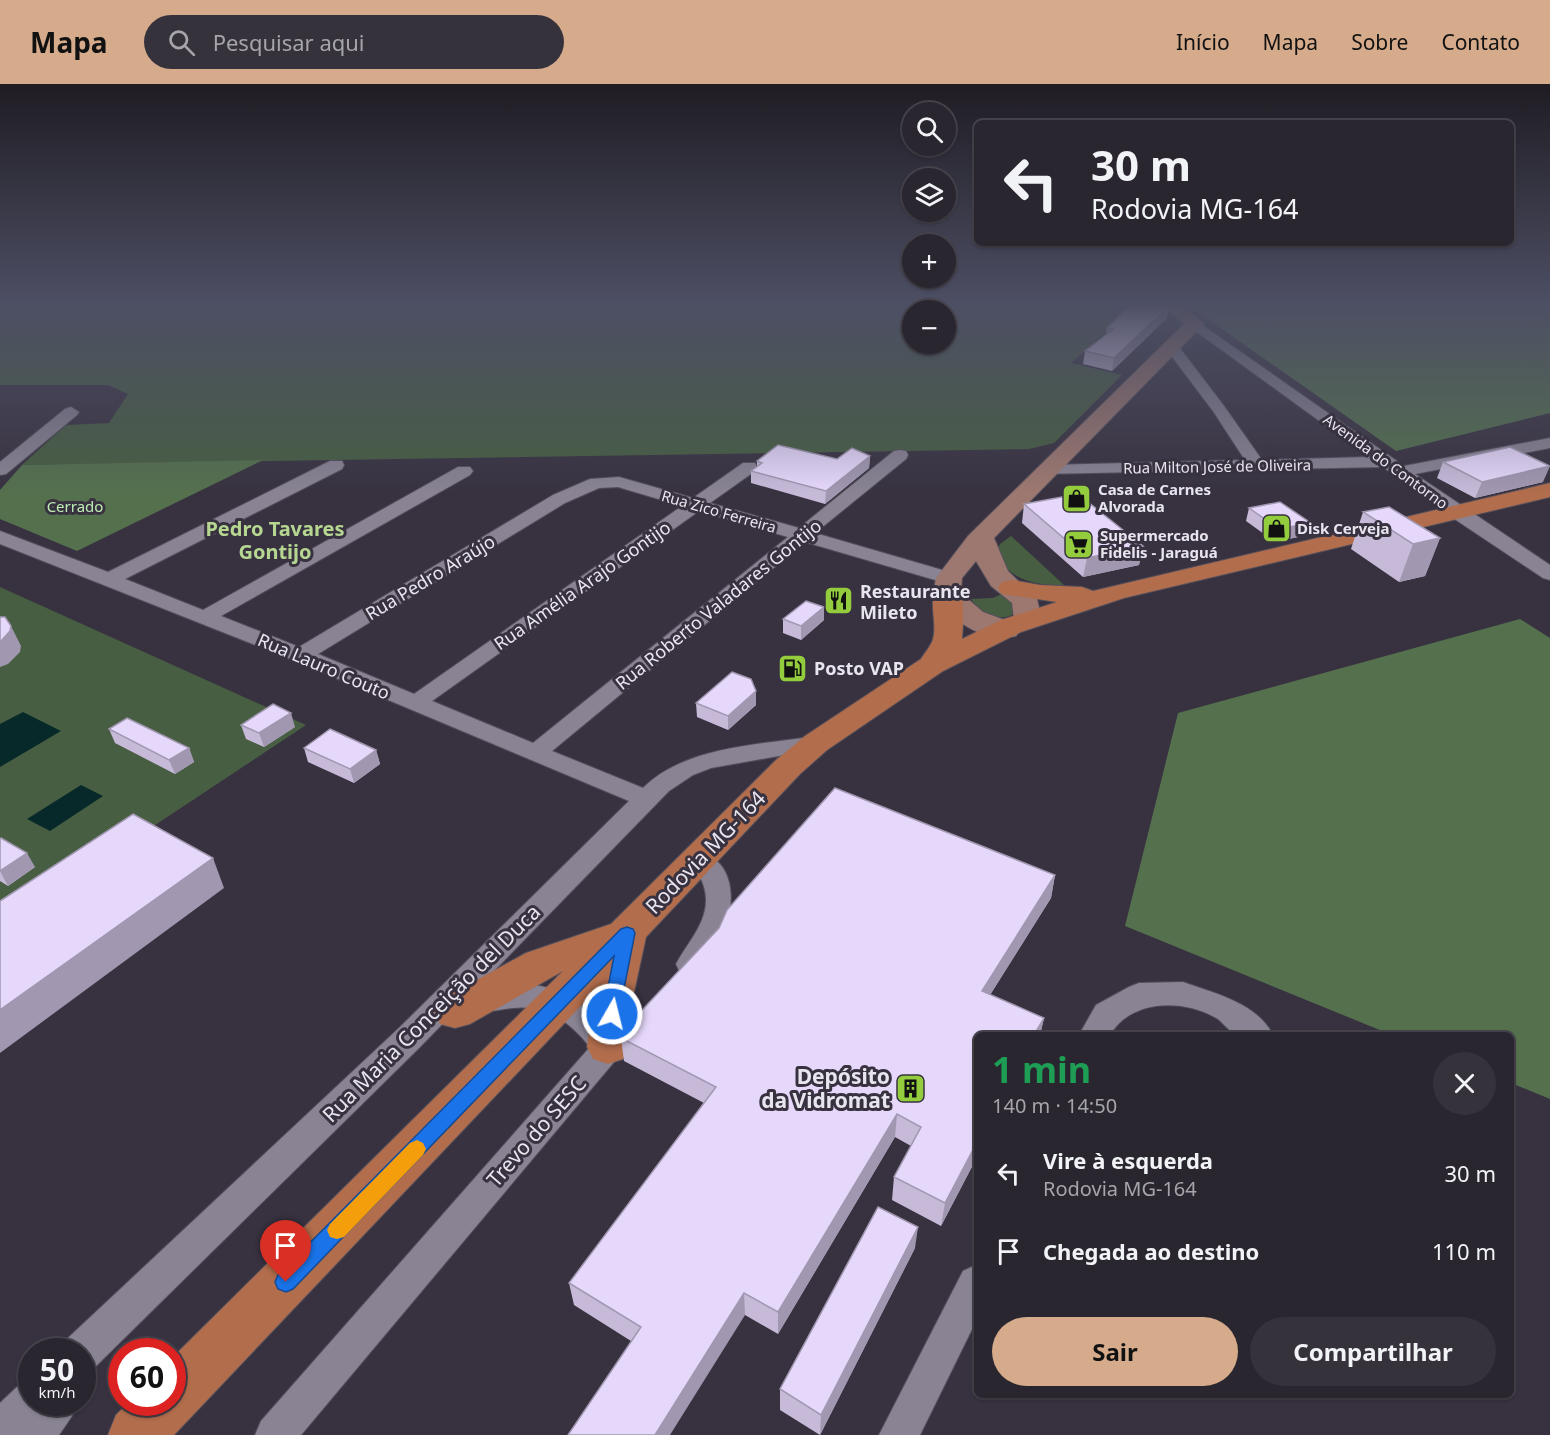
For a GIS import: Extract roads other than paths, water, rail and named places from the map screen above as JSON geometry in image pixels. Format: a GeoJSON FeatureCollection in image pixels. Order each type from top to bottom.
{"type":"FeatureCollection","features":[{"type":"Feature","properties":{"kind":"main road"},"geometry":{"type":"LineString","coordinates":[[932,665],[946,641],[949,625],[948,585],[981,537],[1148,367]]}},
{"type":"Feature","properties":{"kind":"main road"},"geometry":{"type":"LineString","coordinates":[[948,585],[960,590],[979,592],[1007,585],[1053,594],[1116,592],[1550,490]]}},
{"type":"Feature","properties":{"kind":"main road"},"geometry":{"type":"LineString","coordinates":[[948,585],[971,619],[983,625],[1017,625],[1028,605],[1007,585],[982,545],[981,537]]}},
{"type":"Feature","properties":{"kind":"main road","name":"Rodovia MG-164"},"geometry":{"type":"LineString","coordinates":[[186,1383],[561,1002],[697,859],[780,775],[816,743],[932,665],[969,645],[1017,625],[1116,592]]}},
{"type":"Feature","properties":{"kind":"main road"},"geometry":{"type":"LineString","coordinates":[[455,1012],[540,964],[571,951],[627,933]]}},
{"type":"Feature","properties":{"kind":"main road"},"geometry":{"type":"LineString","coordinates":[[608,1047],[613,997],[627,933]]}},
{"type":"Feature","properties":{"kind":"main road"},"geometry":{"type":"LineString","coordinates":[[136,1435],[154,1416]]}},
{"type":"Feature","properties":{"kind":"street"},"geometry":{"type":"LineString","coordinates":[[1187,367],[1257,465]]}},
{"type":"Feature","properties":{"kind":"street","name":"Avenida do Contorno"},"geometry":{"type":"LineString","coordinates":[[1256,367],[1456,512],[1550,574]]}},
{"type":"Feature","properties":{"kind":"street"},"geometry":{"type":"LineString","coordinates":[[0,470],[71,412]]}},
{"type":"Feature","properties":{"kind":"street","name":"Rua Milton José de Oliveira"},"geometry":{"type":"LineString","coordinates":[[1048,470],[1257,465],[1394,467],[1550,442]]}},
{"type":"Feature","properties":{"kind":"street","name":"Rua Roberto Valadares Gontijo"},"geometry":{"type":"LineString","coordinates":[[536,753],[900,455]]}},
{"type":"Feature","properties":{"kind":"street"},"geometry":{"type":"LineString","coordinates":[[110,579],[336,465]]}},
{"type":"Feature","properties":{"kind":"street","name":"Rua Amélia Arajo Gontijo"},"geometry":{"type":"LineString","coordinates":[[414,704],[750,467]]}},
{"type":"Feature","properties":{"kind":"street"},"geometry":{"type":"LineString","coordinates":[[205,617],[464,471]]}},
{"type":"Feature","properties":{"kind":"street","name":"Rua Zico Ferreira"},"geometry":{"type":"LineString","coordinates":[[559,499],[583,487],[619,482],[802,535],[948,585]]}},
{"type":"Feature","properties":{"kind":"street","name":"Rua Pedro Araújo"},"geometry":{"type":"LineString","coordinates":[[302,655],[559,499]]}},
{"type":"Feature","properties":{"kind":"street","name":"Rua Lauro Couto"},"geometry":{"type":"LineString","coordinates":[[0,537],[302,655],[414,704],[647,799]]}},
{"type":"Feature","properties":{"kind":"street","name":"Rua Maria Conceição del Duca"},"geometry":{"type":"LineString","coordinates":[[96,1338],[363,1082],[668,780],[706,761],[816,743]]}},
{"type":"Feature","properties":{"kind":"street"},"geometry":{"type":"LineString","coordinates":[[671,983],[708,942],[716,921],[718,892],[714,878],[697,859]]}},
{"type":"Feature","properties":{"kind":"street"},"geometry":{"type":"LineString","coordinates":[[1096,1032],[1107,1013],[1139,995],[1183,993],[1227,1010],[1254,1032]]}},
{"type":"Feature","properties":{"kind":"street"},"geometry":{"type":"LineString","coordinates":[[363,1082],[455,1012],[522,994],[561,1002],[579,1014],[608,1047]]}},
{"type":"Feature","properties":{"kind":"street","name":"Trevo do SESC"},"geometry":{"type":"LineString","coordinates":[[275,1435],[608,1047],[639,1015]]}},
{"type":"Feature","properties":{"kind":"street"},"geometry":{"type":"LineString","coordinates":[[899,1435],[974,1287]]}},
{"type":"Feature","properties":{"kind":"street"},"geometry":{"type":"LineString","coordinates":[[96,1350],[129,1306]]}},
{"type":"Feature","properties":{"kind":"street"},"geometry":{"type":"LineString","coordinates":[[0,1430],[18,1413]]}},
{"type":"Feature","properties":{"kind":"street"},"geometry":{"type":"LineString","coordinates":[[35,1435],[48,1416]]}},
{"type":"Feature","properties":{"kind":"place","name":"Casa de Carnes Alvorada"},"geometry":{"type":"Point","coordinates":[1077,498]}},
{"type":"Feature","properties":{"kind":"place","name":"Disk Cerveja"},"geometry":{"type":"Point","coordinates":[1276,528]}},
{"type":"Feature","properties":{"kind":"place","name":"Supermercado Fidelis - Jaraguá"},"geometry":{"type":"Point","coordinates":[1079,544]}},
{"type":"Feature","properties":{"kind":"place","name":"Restaurante Mileto"},"geometry":{"type":"Point","coordinates":[839,601]}},
{"type":"Feature","properties":{"kind":"place","name":"Posto VAP"},"geometry":{"type":"Point","coordinates":[793,668]}},
{"type":"Feature","properties":{"kind":"place","name":"Depósito da Vidromat"},"geometry":{"type":"Point","coordinates":[911,1088]}},
{"type":"Feature","properties":{"kind":"district","name":"Pedro Tavares Gontijo"},"geometry":{"type":"Point","coordinates":[275,540]}},
{"type":"Feature","properties":{"kind":"park label","name":"Cerrado"},"geometry":{"type":"Point","coordinates":[75,506]}}]}
